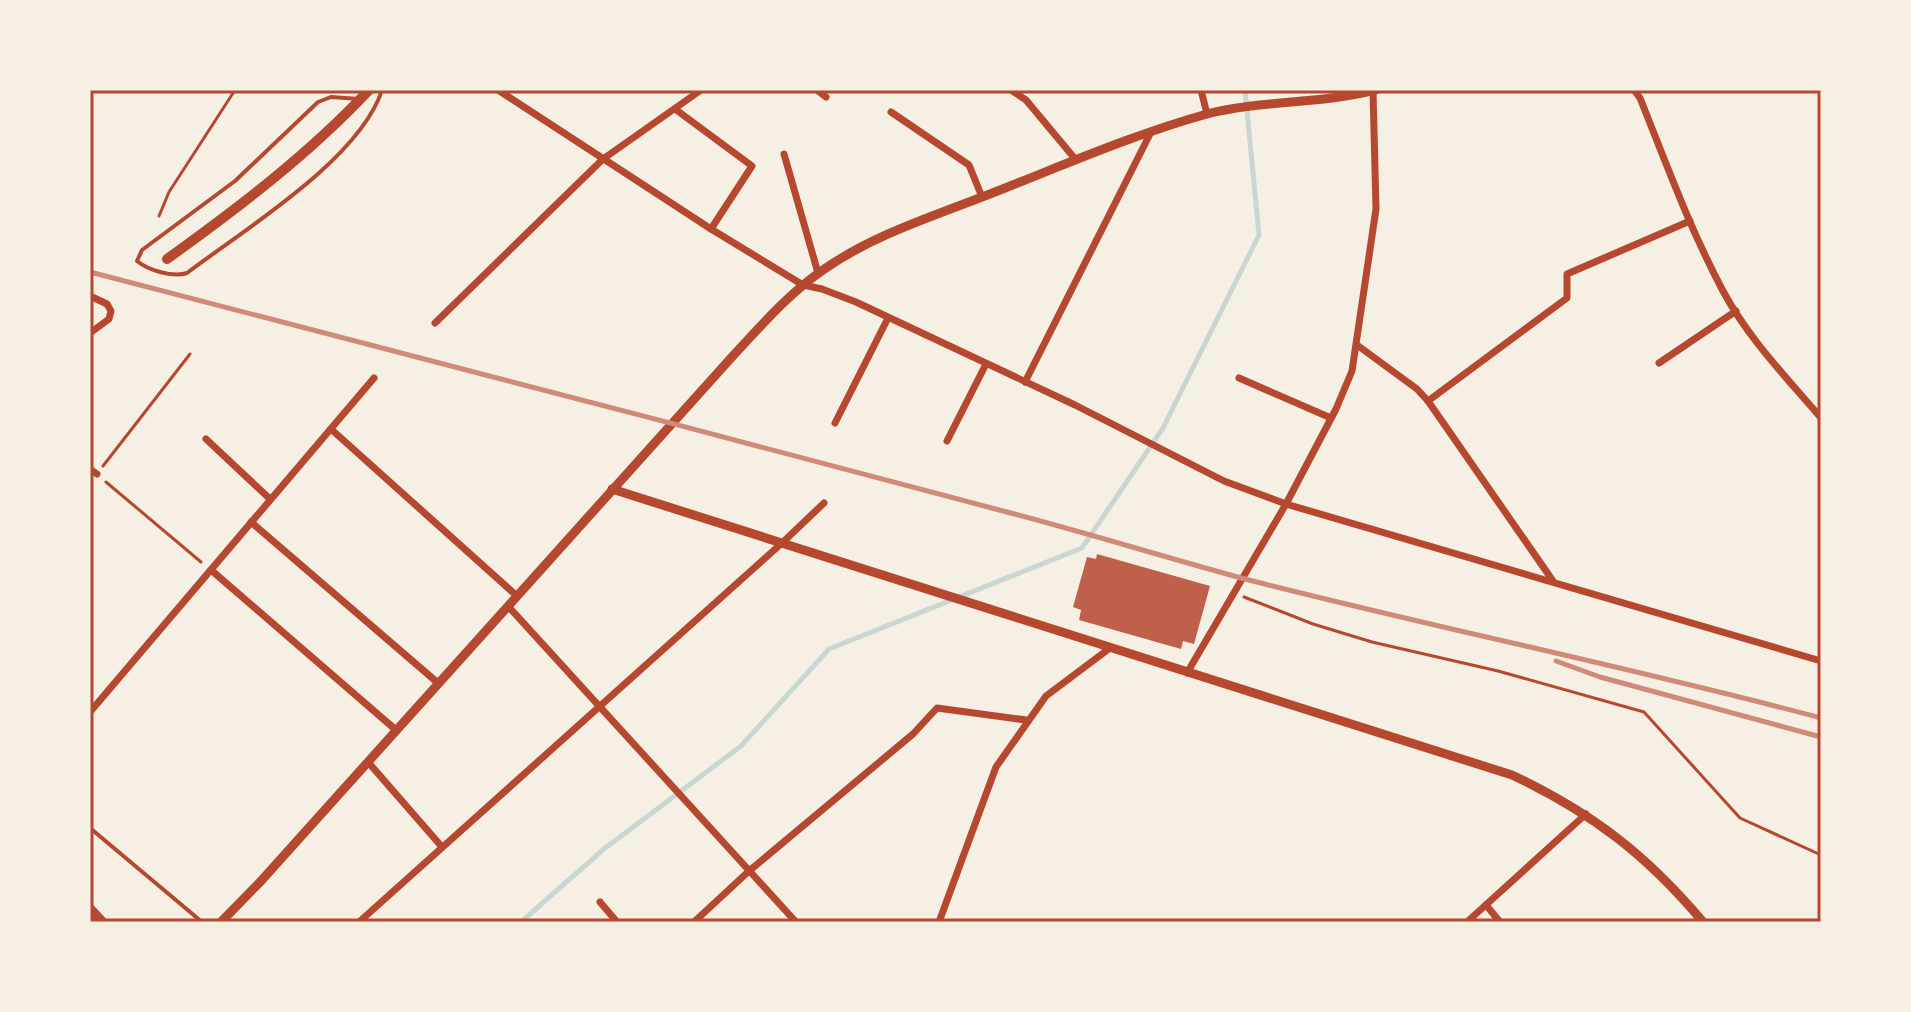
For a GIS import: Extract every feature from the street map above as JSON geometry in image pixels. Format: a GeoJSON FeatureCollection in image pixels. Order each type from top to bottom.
{"type":"FeatureCollection","features":[{"type":"Feature","properties":{"kind":"main road"},"geometry":{"type":"LineString","coordinates":[[167,259],[279,174],[369,90]]}},
{"type":"Feature","properties":{"kind":"street"},"geometry":{"type":"LineString","coordinates":[[498,90],[803,285],[822,289],[888,318],[1224,481],[1286,504],[1821,661]]}},
{"type":"Feature","properties":{"kind":"street"},"geometry":{"type":"LineString","coordinates":[[435,323],[603,159],[701,90]]}},
{"type":"Feature","properties":{"kind":"street"},"geometry":{"type":"LineString","coordinates":[[817,90],[826,97]]}},
{"type":"Feature","properties":{"kind":"street"},"geometry":{"type":"LineString","coordinates":[[1011,90],[1026,100],[1076,160]]}},
{"type":"Feature","properties":{"kind":"street"},"geometry":{"type":"LineString","coordinates":[[1201,90],[1207,114]]}},
{"type":"Feature","properties":{"kind":"street"},"geometry":{"type":"LineString","coordinates":[[221,922],[731,358],[818,273],[893,232],[1076,160],[1207,114],[1374,90],[1376,209],[1352,371],[1286,504],[1187,673]]}},
{"type":"Feature","properties":{"kind":"street"},"geometry":{"type":"LineString","coordinates":[[1634,90],[1724,293],[1762,349],[1821,418]]}},
{"type":"Feature","properties":{"kind":"street"},"geometry":{"type":"LineString","coordinates":[[675,109],[752,166],[711,229]]}},
{"type":"Feature","properties":{"kind":"street"},"geometry":{"type":"LineString","coordinates":[[891,112],[969,165],[982,197]]}},
{"type":"Feature","properties":{"kind":"street"},"geometry":{"type":"LineString","coordinates":[[1025,382],[1150,134]]}},
{"type":"Feature","properties":{"kind":"street"},"geometry":{"type":"LineString","coordinates":[[784,154],[818,273]]}},
{"type":"Feature","properties":{"kind":"street"},"geometry":{"type":"LineString","coordinates":[[1428,401],[1567,298],[1567,274],[1690,221]]}},
{"type":"Feature","properties":{"kind":"street"},"geometry":{"type":"LineString","coordinates":[[90,296],[107,304],[111,311],[109,319],[90,333]]}},
{"type":"Feature","properties":{"kind":"street"},"geometry":{"type":"LineString","coordinates":[[1659,363],[1736,311]]}},
{"type":"Feature","properties":{"kind":"street"},"geometry":{"type":"LineString","coordinates":[[835,423],[888,318]]}},
{"type":"Feature","properties":{"kind":"street"},"geometry":{"type":"LineString","coordinates":[[1357,345],[1417,389],[1428,401],[1553,581]]}},
{"type":"Feature","properties":{"kind":"street"},"geometry":{"type":"LineString","coordinates":[[947,441],[986,364]]}},
{"type":"Feature","properties":{"kind":"street"},"geometry":{"type":"LineString","coordinates":[[90,712],[374,378]]}},
{"type":"Feature","properties":{"kind":"street"},"geometry":{"type":"LineString","coordinates":[[1239,378],[1331,418]]}},
{"type":"Feature","properties":{"kind":"street"},"geometry":{"type":"LineString","coordinates":[[332,430],[517,596]]}},
{"type":"Feature","properties":{"kind":"street"},"geometry":{"type":"LineString","coordinates":[[206,439],[270,499]]}},
{"type":"Feature","properties":{"kind":"street"},"geometry":{"type":"LineString","coordinates":[[612,489],[1512,775],[1586,814],[1637,852],[1673,886],[1703,922]]}},
{"type":"Feature","properties":{"kind":"street"},"geometry":{"type":"LineString","coordinates":[[359,922],[824,503]]}},
{"type":"Feature","properties":{"kind":"street"},"geometry":{"type":"LineString","coordinates":[[251,522],[438,683]]}},
{"type":"Feature","properties":{"kind":"street"},"geometry":{"type":"LineString","coordinates":[[211,570],[396,730]]}},
{"type":"Feature","properties":{"kind":"street"},"geometry":{"type":"LineString","coordinates":[[508,606],[796,922]]}},
{"type":"Feature","properties":{"kind":"street"},"geometry":{"type":"LineString","coordinates":[[939,922],[996,767],[1026,720],[1046,696],[1110,648]]}},
{"type":"Feature","properties":{"kind":"street"},"geometry":{"type":"LineString","coordinates":[[694,922],[749,871],[913,734],[937,708],[1026,720]]}},
{"type":"Feature","properties":{"kind":"street"},"geometry":{"type":"LineString","coordinates":[[368,762],[442,847]]}},
{"type":"Feature","properties":{"kind":"street"},"geometry":{"type":"LineString","coordinates":[[1467,922],[1586,814]]}},
{"type":"Feature","properties":{"kind":"street"},"geometry":{"type":"LineString","coordinates":[[600,902],[617,922]]}},
{"type":"Feature","properties":{"kind":"street"},"geometry":{"type":"LineString","coordinates":[[1486,905],[1500,922]]}},
{"type":"Feature","properties":{"kind":"street"},"geometry":{"type":"LineString","coordinates":[[90,908],[103,922]]}},
{"type":"Feature","properties":{"kind":"lane"},"geometry":{"type":"LineString","coordinates":[[360,99],[331,97],[318,102],[235,181],[142,250],[137,261],[143,266],[179,276],[187,273],[303,185],[359,134],[382,90]]}},
{"type":"Feature","properties":{"kind":"lane"},"geometry":{"type":"LineString","coordinates":[[90,828],[202,922]]}},
{"type":"Feature","properties":{"kind":"path"},"geometry":{"type":"LineString","coordinates":[[159,216],[169,192],[235,90]]}},
{"type":"Feature","properties":{"kind":"path"},"geometry":{"type":"LineString","coordinates":[[190,354],[93,471],[211,570]]}},
{"type":"Feature","properties":{"kind":"path"},"geometry":{"type":"LineString","coordinates":[[1233,593],[1313,624],[1372,642],[1498,671],[1644,712],[1740,818],[1821,855]]}},
{"type":"Feature","properties":{"kind":"building"},"geometry":{"type":"Polygon","coordinates":[[[1097,554],[1210,586],[1194,644],[1183,641],[1181,649],[1079,620],[1081,610],[1073,607],[1087,557],[1096,559],[1097,554]]]}},
{"type":"Feature","properties":{"kind":"waterway"},"geometry":{"type":"LineString","coordinates":[[521,922],[604,849],[741,746],[829,649],[1082,548],[1163,428],[1259,235],[1245,90]]}},
{"type":"Feature","properties":{"kind":"railway"},"geometry":{"type":"LineString","coordinates":[[90,272],[1033,519],[1245,579],[1821,718]]}},
{"type":"Feature","properties":{"kind":"railway"},"geometry":{"type":"LineString","coordinates":[[1556,661],[1600,677],[1821,737]]}}]}
